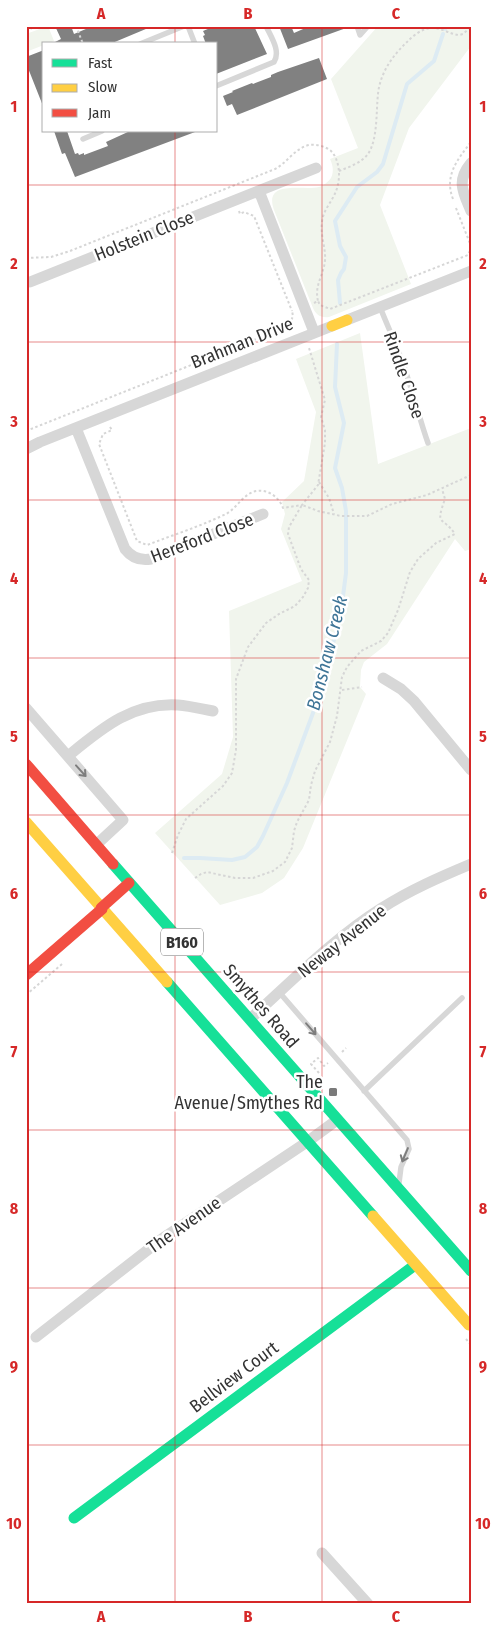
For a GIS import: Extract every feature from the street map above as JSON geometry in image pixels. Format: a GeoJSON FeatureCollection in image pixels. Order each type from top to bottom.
{"type":"FeatureCollection","features":[{"type":"Feature","properties":{"kind":"street"},"geometry":{"type":"LineString","coordinates":[[471,163],[463,176],[462,186],[471,211]]}},
{"type":"Feature","properties":{"kind":"street","name":"Holstein Close"},"geometry":{"type":"LineString","coordinates":[[30,282],[316,168]]}},
{"type":"Feature","properties":{"kind":"street"},"geometry":{"type":"LineString","coordinates":[[259,191],[304,307],[310,334]]}},
{"type":"Feature","properties":{"kind":"street","name":"Brahman Drive"},"geometry":{"type":"LineString","coordinates":[[26,449],[471,271]]}},
{"type":"Feature","properties":{"kind":"street","name":"Hereford Close"},"geometry":{"type":"LineString","coordinates":[[76,428],[125,549],[135,558],[151,559],[263,514]]}},
{"type":"Feature","properties":{"kind":"street"},"geometry":{"type":"LineString","coordinates":[[383,678],[402,689],[414,701],[471,770]]}},
{"type":"Feature","properties":{"kind":"street"},"geometry":{"type":"LineString","coordinates":[[68,756],[107,724],[138,711],[172,705],[213,711]]}},
{"type":"Feature","properties":{"kind":"street"},"geometry":{"type":"LineString","coordinates":[[26,708],[123,820],[96,845]]}},
{"type":"Feature","properties":{"kind":"street","name":"Smythes Road"},"geometry":{"type":"LineString","coordinates":[[26,764],[471,1271]]}},
{"type":"Feature","properties":{"kind":"street"},"geometry":{"type":"LineString","coordinates":[[26,822],[469,1325]]}},
{"type":"Feature","properties":{"kind":"street","name":"Neway Avenue"},"geometry":{"type":"LineString","coordinates":[[250,1019],[348,932],[380,909],[414,890],[471,864]]}},
{"type":"Feature","properties":{"kind":"street"},"geometry":{"type":"LineString","coordinates":[[26,975],[129,883]]}},
{"type":"Feature","properties":{"kind":"street","name":"The Avenue"},"geometry":{"type":"LineString","coordinates":[[36,1337],[163,1238],[308,1142],[337,1120]]}},
{"type":"Feature","properties":{"kind":"street","name":"Bellview Court"},"geometry":{"type":"LineString","coordinates":[[74,1518],[415,1265]]}},
{"type":"Feature","properties":{"kind":"street"},"geometry":{"type":"LineString","coordinates":[[322,1553],[368,1604]]}},
{"type":"Feature","properties":{"kind":"lane"},"geometry":{"type":"LineString","coordinates":[[145,42],[184,26]]}},
{"type":"Feature","properties":{"kind":"lane"},"geometry":{"type":"LineString","coordinates":[[188,26],[194,42]]}},
{"type":"Feature","properties":{"kind":"lane"},"geometry":{"type":"LineString","coordinates":[[218,85],[274,62],[277,52],[266,26]]}},
{"type":"Feature","properties":{"kind":"lane"},"geometry":{"type":"LineString","coordinates":[[356,26],[360,35],[368,26]]}},
{"type":"Feature","properties":{"kind":"lane"},"geometry":{"type":"LineString","coordinates":[[84,139],[100,132]]}},
{"type":"Feature","properties":{"kind":"lane","name":"Rindle Close"},"geometry":{"type":"LineString","coordinates":[[380,307],[407,375],[428,443]]}},
{"type":"Feature","properties":{"kind":"lane"},"geometry":{"type":"LineString","coordinates":[[279,992],[408,1143],[409,1149],[402,1162],[400,1172],[399,1189]]}},
{"type":"Feature","properties":{"kind":"lane"},"geometry":{"type":"LineString","coordinates":[[364,1091],[462,998]]}},
{"type":"Feature","properties":{"kind":"path"},"geometry":{"type":"LineString","coordinates":[[26,31],[36,26]]}},
{"type":"Feature","properties":{"kind":"path"},"geometry":{"type":"LineString","coordinates":[[76,26],[82,42]]}},
{"type":"Feature","properties":{"kind":"path"},"geometry":{"type":"LineString","coordinates":[[339,171],[358,162],[369,150],[375,130],[380,83],[394,56],[418,32],[428,28],[464,34],[471,27]]}},
{"type":"Feature","properties":{"kind":"path"},"geometry":{"type":"LineString","coordinates":[[26,258],[51,257],[65,253],[275,170],[300,149],[312,145],[322,146],[331,151],[335,156],[339,171],[336,192],[327,207],[322,222],[325,260],[316,292],[320,305],[330,310],[346,304],[468,255],[471,248]]}},
{"type":"Feature","properties":{"kind":"path"},"geometry":{"type":"LineString","coordinates":[[26,431],[288,326],[293,316],[292,311],[254,216],[244,212],[240,214],[230,187]]}},
{"type":"Feature","properties":{"kind":"path"},"geometry":{"type":"LineString","coordinates":[[292,311],[318,301]]}},
{"type":"Feature","properties":{"kind":"path"},"geometry":{"type":"LineString","coordinates":[[172,853],[186,819],[223,786],[232,773],[236,750],[236,679],[248,647],[268,620],[295,606],[308,588],[309,580],[301,570],[288,534],[289,527],[302,505],[315,490],[319,482],[319,470],[325,443],[325,430],[321,417],[325,400],[310,334]]}},
{"type":"Feature","properties":{"kind":"path"},"geometry":{"type":"LineString","coordinates":[[100,401],[112,430],[103,434],[99,444],[137,540],[147,545],[226,514],[246,495],[254,492],[262,491],[272,494],[280,501],[283,508],[302,505],[341,516],[367,516],[392,504],[427,495],[471,475]]}},
{"type":"Feature","properties":{"kind":"path"},"geometry":{"type":"LineString","coordinates":[[319,482],[329,498],[334,514]]}},
{"type":"Feature","properties":{"kind":"path"},"geometry":{"type":"LineString","coordinates":[[195,878],[207,872],[234,878],[253,878],[273,871],[285,862],[292,848],[297,822],[310,800],[311,785],[315,771],[330,742],[337,716],[342,677],[349,663],[361,651],[380,641],[388,633],[414,564],[432,546],[455,534],[441,518],[440,512],[445,499],[442,489]]}},
{"type":"Feature","properties":{"kind":"path"},"geometry":{"type":"LineString","coordinates":[[341,690],[362,686]]}},
{"type":"Feature","properties":{"kind":"path"},"geometry":{"type":"LineString","coordinates":[[26,995],[62,964]]}},
{"type":"Feature","properties":{"kind":"shaded area"},"geometry":{"type":"Polygon","coordinates":[[[48,26],[54,41],[42,42],[42,46],[26,52],[26,34],[48,26]]]}},
{"type":"Feature","properties":{"kind":"shaded area"},"geometry":{"type":"Polygon","coordinates":[[[378,26],[471,26],[471,46],[409,128],[380,205],[411,284],[329,317],[324,317],[317,314],[313,308],[274,210],[272,200],[274,194],[279,190],[287,188],[312,188],[324,185],[333,173],[330,159],[358,148],[331,79],[378,26]]]}},
{"type":"Feature","properties":{"kind":"shaded area"},"geometry":{"type":"Polygon","coordinates":[[[360,333],[378,464],[471,428],[471,549],[465,551],[455,539],[387,644],[364,662],[361,670],[360,687],[366,694],[303,848],[284,878],[262,893],[220,905],[155,833],[222,774],[233,737],[229,611],[302,581],[281,529],[285,514],[282,502],[304,481],[316,412],[296,359],[360,333]]]}},
{"type":"Feature","properties":{"kind":"building"},"geometry":{"type":"Polygon","coordinates":[[[55,26],[71,26],[74,34],[93,26],[153,26],[115,42],[55,42],[61,39],[55,26]]]}},
{"type":"Feature","properties":{"kind":"building"},"geometry":{"type":"Polygon","coordinates":[[[215,26],[254,26],[267,54],[218,73],[218,42],[205,42],[203,31],[215,26]]]}},
{"type":"Feature","properties":{"kind":"building"},"geometry":{"type":"Polygon","coordinates":[[[279,26],[291,26],[294,33],[310,26],[349,27],[288,49],[279,26]]]}},
{"type":"Feature","properties":{"kind":"building"},"geometry":{"type":"Polygon","coordinates":[[[42,51],[42,103],[26,63],[26,57],[42,51]]]}},
{"type":"Feature","properties":{"kind":"building"},"geometry":{"type":"Polygon","coordinates":[[[319,58],[327,79],[237,115],[232,104],[227,106],[223,96],[232,91],[319,58]]]}},
{"type":"Feature","properties":{"kind":"building"},"geometry":{"type":"Polygon","coordinates":[[[54,132],[67,132],[75,154],[84,153],[84,155],[108,146],[106,142],[128,132],[195,132],[75,177],[65,153],[62,154],[54,132]]]}},
{"type":"Feature","properties":{"kind":"waterway","name":"Bonshaw Creek"},"geometry":{"type":"LineString","coordinates":[[340,303],[338,280],[344,269],[346,257],[340,246],[335,221],[357,187],[377,172],[383,164],[407,84],[434,61],[443,34]]}},
{"type":"Feature","properties":{"kind":"waterway","name":"Bonshaw Creek"},"geometry":{"type":"LineString","coordinates":[[184,858],[232,860],[245,857],[257,847],[287,783],[313,713],[340,619],[346,573],[346,511],[342,488],[335,468],[344,423],[335,387],[337,344]]}},
{"type":"Feature","properties":{"kind":"traffic: fast"},"geometry":{"type":"LineString","coordinates":[[113,864],[471,1271]]}},
{"type":"Feature","properties":{"kind":"traffic: fast"},"geometry":{"type":"LineString","coordinates":[[167,982],[373,1216]]}},
{"type":"Feature","properties":{"kind":"traffic: fast"},"geometry":{"type":"LineString","coordinates":[[74,1518],[415,1265]]}},
{"type":"Feature","properties":{"kind":"traffic: slow"},"geometry":{"type":"LineString","coordinates":[[332,326],[347,320]]}},
{"type":"Feature","properties":{"kind":"traffic: slow"},"geometry":{"type":"LineString","coordinates":[[26,822],[167,982]]}},
{"type":"Feature","properties":{"kind":"traffic: slow"},"geometry":{"type":"LineString","coordinates":[[373,1216],[469,1325]]}},
{"type":"Feature","properties":{"kind":"traffic: jam"},"geometry":{"type":"LineString","coordinates":[[26,764],[113,864]]}},
{"type":"Feature","properties":{"kind":"traffic: jam"},"geometry":{"type":"LineString","coordinates":[[101,908],[129,883]]}},
{"type":"Feature","properties":{"kind":"traffic: jam"},"geometry":{"type":"LineString","coordinates":[[26,975],[102,909]]}},
{"type":"Feature","properties":{"kind":"place","name":"The Avenue/Smythes Rd"},"geometry":{"type":"Point","coordinates":[333,1092]}}]}
